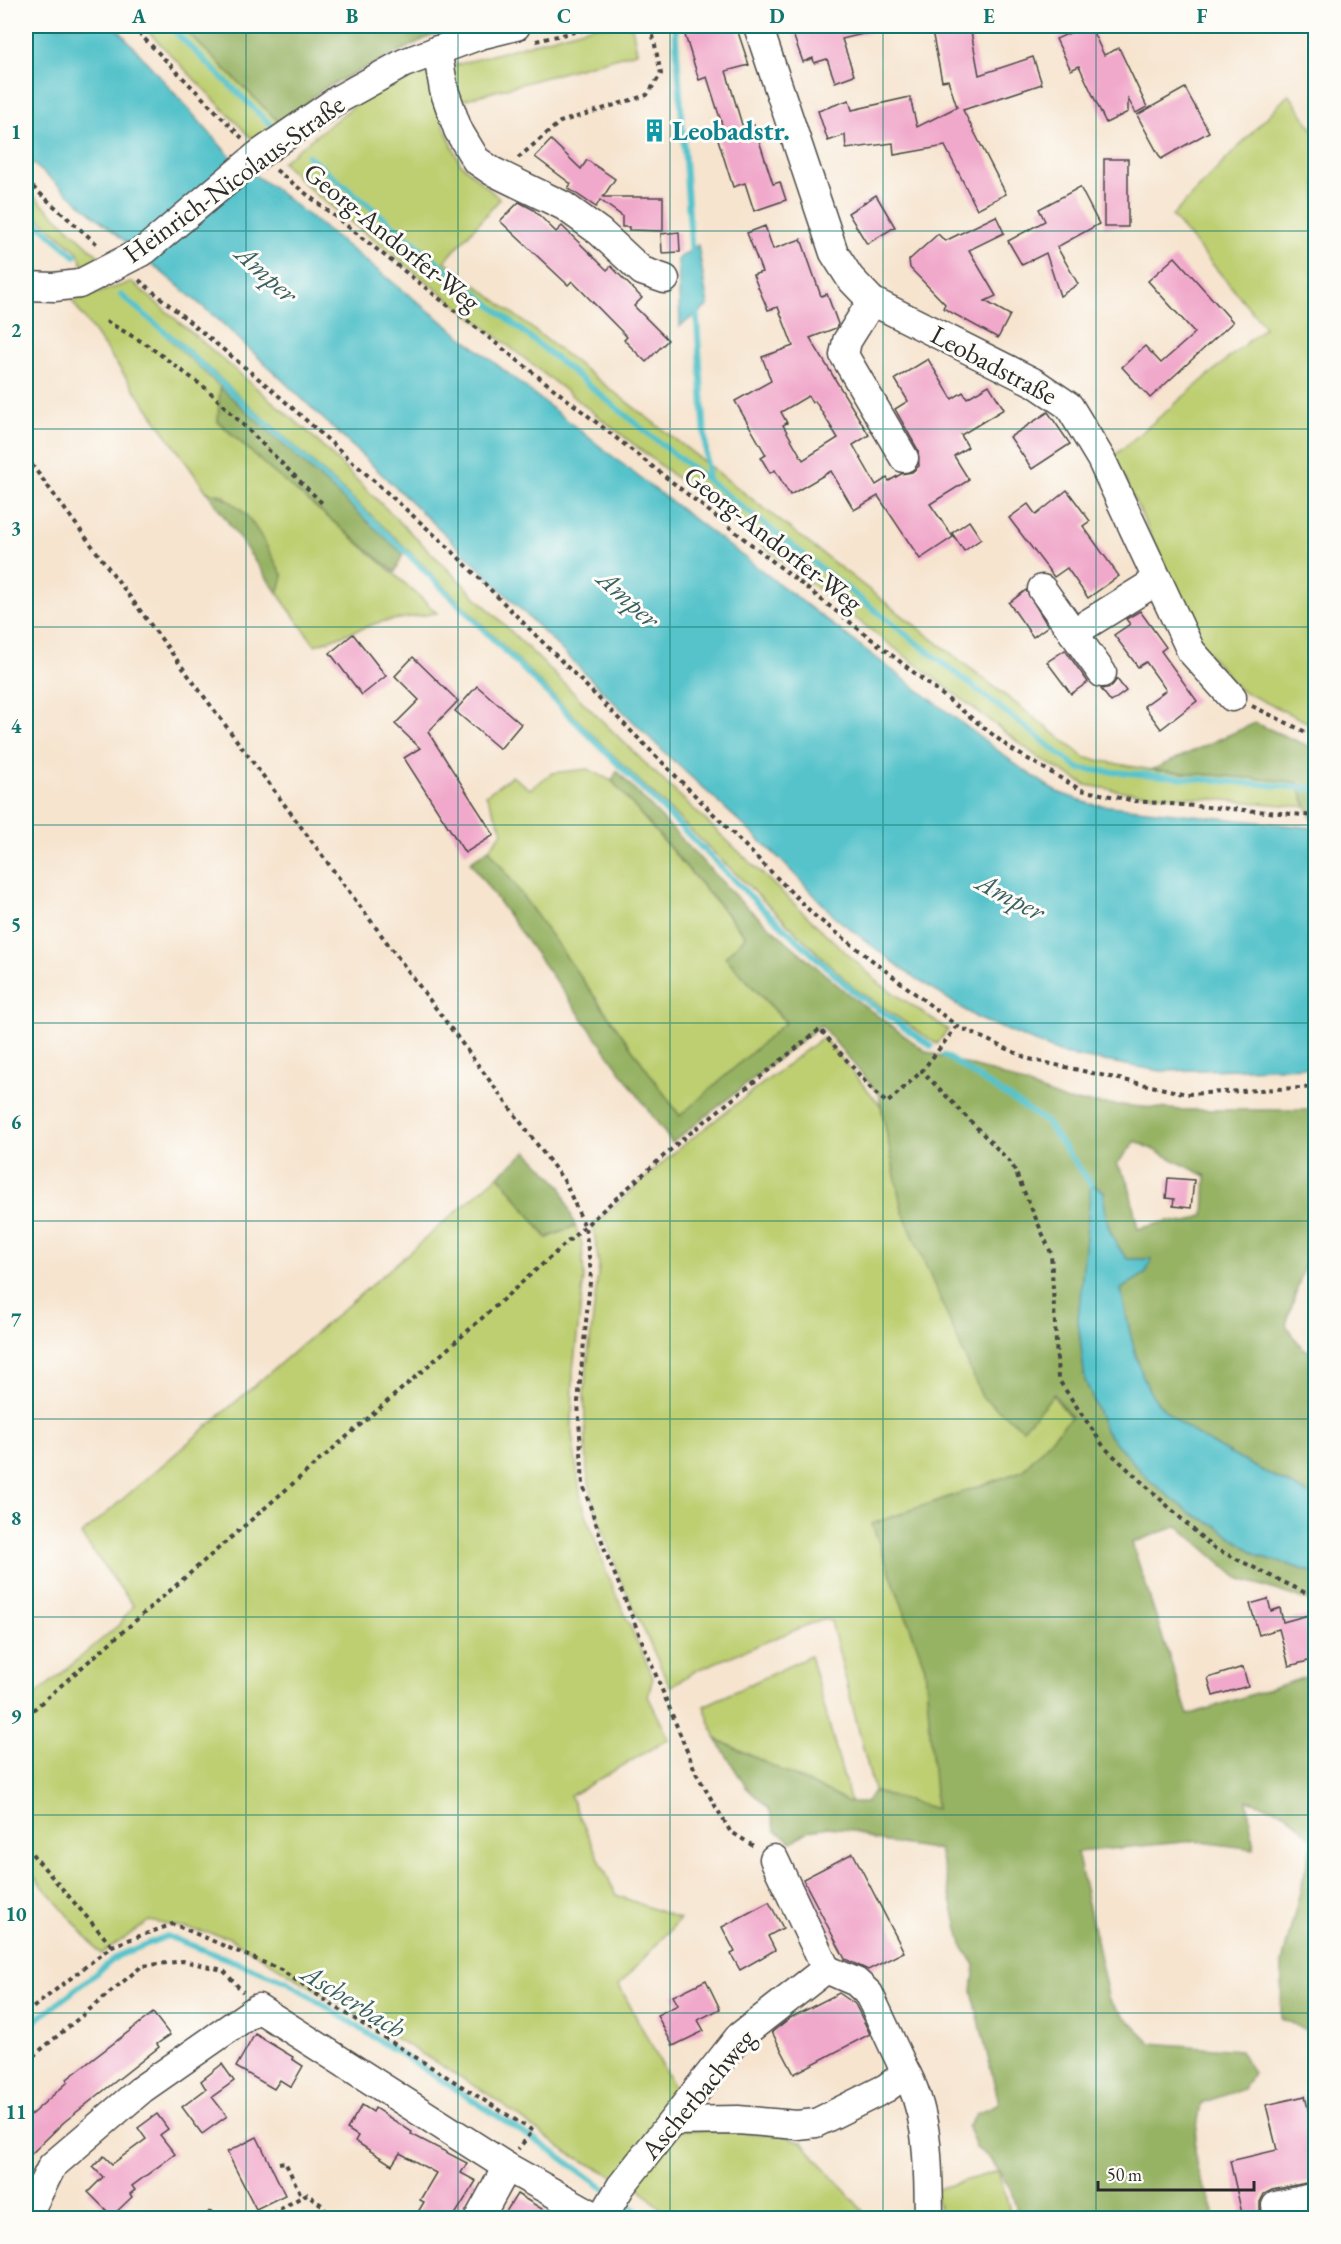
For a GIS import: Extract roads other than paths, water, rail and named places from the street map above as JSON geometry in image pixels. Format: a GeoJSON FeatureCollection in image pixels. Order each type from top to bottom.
{"type":"FeatureCollection","features":[{"type":"Feature","properties":{"kind":"street","name":"Heinrich-Nicolaus-Straße"},"geometry":{"type":"LineString","coordinates":[[26,286],[54,287],[79,284],[127,271],[145,250],[339,99],[404,63],[437,50],[516,26]]}},
{"type":"Feature","properties":{"kind":"street","name":"Leobadstraße"},"geometry":{"type":"LineString","coordinates":[[758,26],[834,254],[850,278],[872,301],[1035,383],[1070,406],[1101,459],[1191,651],[1232,697]]}},
{"type":"Feature","properties":{"kind":"street"},"geometry":{"type":"LineString","coordinates":[[437,50],[444,90],[458,130],[476,160],[564,206],[600,232],[642,271],[665,279]]}},
{"type":"Feature","properties":{"kind":"street"},"geometry":{"type":"LineString","coordinates":[[872,301],[847,340],[844,355],[904,458]]}},
{"type":"Feature","properties":{"kind":"street"},"geometry":{"type":"LineString","coordinates":[[1073,633],[1158,580]]}},
{"type":"Feature","properties":{"kind":"street"},"geometry":{"type":"LineString","coordinates":[[1042,589],[1102,673]]}},
{"type":"Feature","properties":{"kind":"street"},"geometry":{"type":"LineString","coordinates":[[774,1859],[826,1969],[856,1982],[869,1994],[913,2085],[924,2120],[929,2218]]}},
{"type":"Feature","properties":{"kind":"street","name":"Ascherbachweg"},"geometry":{"type":"LineString","coordinates":[[26,2218],[52,2166],[142,2089],[258,2008],[513,2156],[607,2207],[739,2037],[826,1969]]}},
{"type":"Feature","properties":{"kind":"street"},"geometry":{"type":"LineString","coordinates":[[673,2121],[738,2120],[797,2126],[816,2123],[886,2088],[901,2077],[903,2067]]}},
{"type":"Feature","properties":{"kind":"street"},"geometry":{"type":"LineString","coordinates":[[479,2218],[513,2156]]}},
{"type":"Feature","properties":{"kind":"street"},"geometry":{"type":"LineString","coordinates":[[1276,2206],[1316,2197]]}},
{"type":"Feature","properties":{"kind":"water","name":"Amper"},"geometry":{"type":"Polygon","coordinates":[[[26,26],[115,26],[235,162],[271,186],[640,478],[1022,769],[1057,792],[1090,804],[1315,828],[1315,1067],[1161,1071],[1064,1054],[977,1018],[905,971],[836,918],[780,859],[664,752],[446,535],[221,322],[26,158],[26,26]]]}},
{"type":"Feature","properties":{"kind":"water"},"geometry":{"type":"Polygon","coordinates":[[[698,245],[708,306],[680,326],[678,259],[698,245]]]}},
{"type":"Feature","properties":{"kind":"water"},"geometry":{"type":"Polygon","coordinates":[[[1091,1184],[1104,1191],[1109,1227],[1127,1259],[1152,1259],[1146,1273],[1121,1289],[1128,1326],[1147,1386],[1158,1403],[1197,1435],[1315,1498],[1315,1573],[1259,1556],[1215,1525],[1191,1513],[1151,1482],[1106,1432],[1085,1380],[1078,1320],[1091,1184]]]}},
{"type":"Feature","properties":{"kind":"waterway"},"geometry":{"type":"LineString","coordinates":[[169,26],[271,125]]}},
{"type":"Feature","properties":{"kind":"waterway"},"geometry":{"type":"LineString","coordinates":[[675,26],[692,255]]}},
{"type":"Feature","properties":{"kind":"waterway"},"geometry":{"type":"LineString","coordinates":[[308,156],[651,436],[1079,769],[1316,789]]}},
{"type":"Feature","properties":{"kind":"waterway"},"geometry":{"type":"LineString","coordinates":[[26,213],[75,256]]}},
{"type":"Feature","properties":{"kind":"waterway"},"geometry":{"type":"LineString","coordinates":[[121,295],[170,336],[405,551],[758,904],[855,993],[931,1046]]}},
{"type":"Feature","properties":{"kind":"waterway"},"geometry":{"type":"LineString","coordinates":[[696,307],[708,480]]}},
{"type":"Feature","properties":{"kind":"waterway"},"geometry":{"type":"LineString","coordinates":[[944,1055],[1045,1121],[1091,1184]]}},
{"type":"Feature","properties":{"kind":"waterway","name":"Ascherbach"},"geometry":{"type":"LineString","coordinates":[[26,2028],[118,1956],[167,1936],[288,1982],[552,2151],[609,2192]]}},
{"type":"Feature","properties":{"kind":"waterway","name":"Ascherbach"},"geometry":{"type":"LineString","coordinates":[[620,2199],[647,2218]]}},
{"type":"Feature","properties":{"kind":"place","name":"Leobadstr."},"geometry":{"type":"Point","coordinates":[654,131]}}]}
